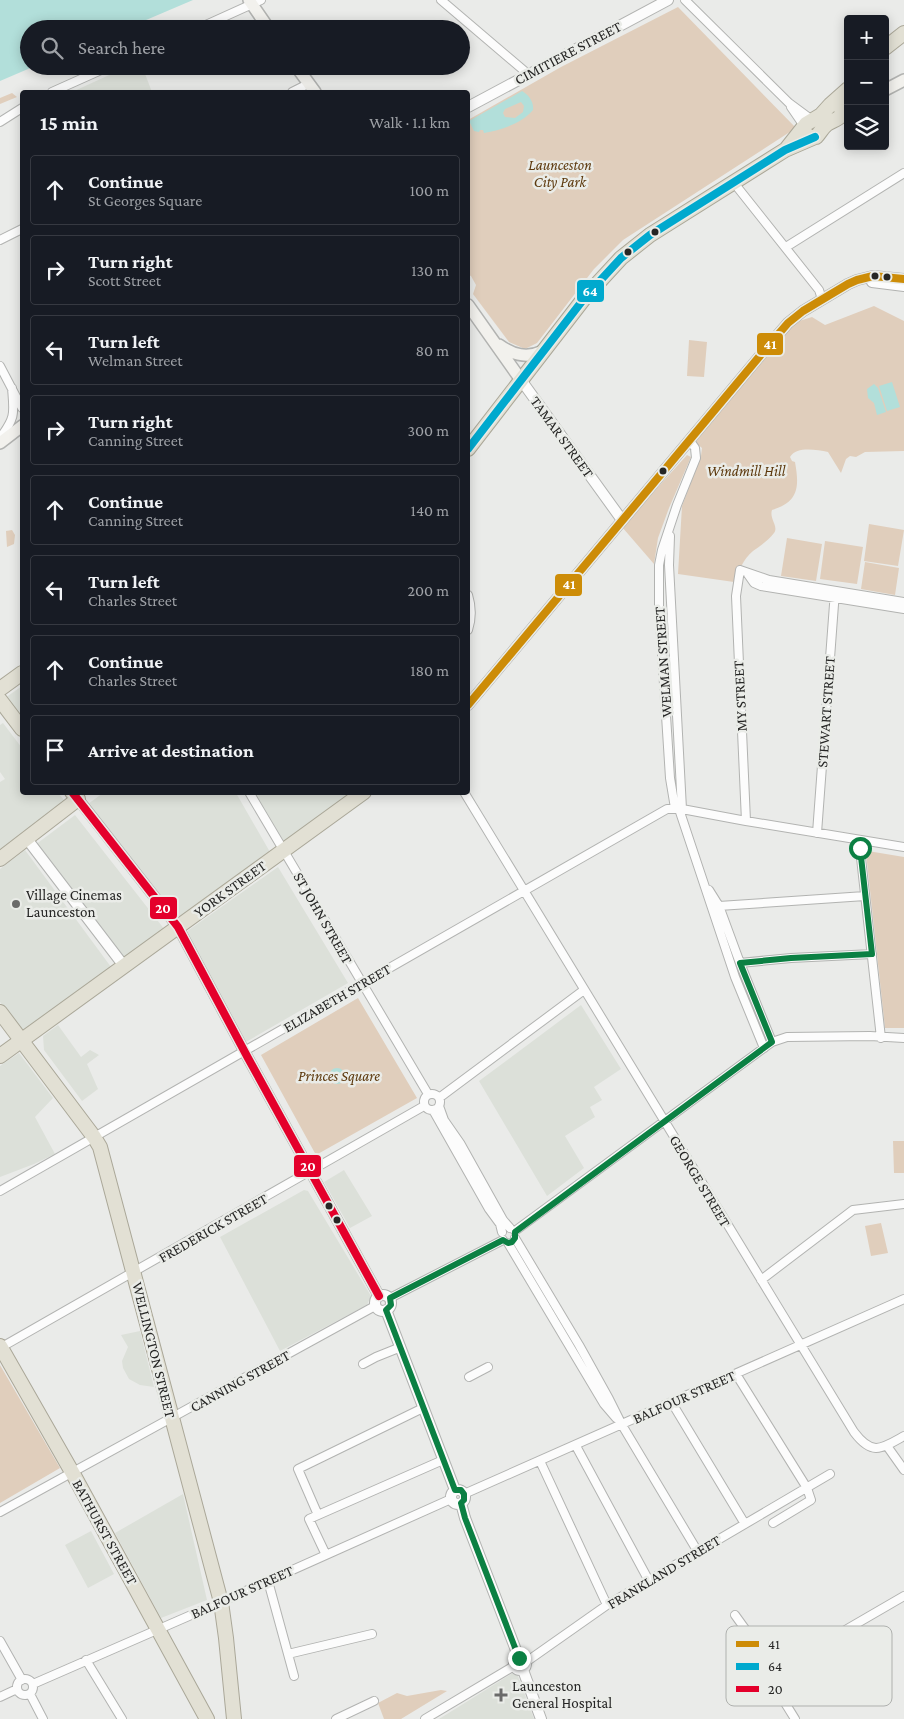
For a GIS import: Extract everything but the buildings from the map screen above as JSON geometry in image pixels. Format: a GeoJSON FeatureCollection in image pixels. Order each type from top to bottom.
{"type":"FeatureCollection","features":[{"type":"Feature","properties":{"kind":"highway"},"geometry":{"type":"LineString","coordinates":[[889,45],[904,33]]}},
{"type":"Feature","properties":{"kind":"highway"},"geometry":{"type":"LineString","coordinates":[[785,150],[807,125],[824,112],[842,108]]}},
{"type":"Feature","properties":{"kind":"highway"},"geometry":{"type":"LineString","coordinates":[[470,446],[596,284],[630,250],[650,235],[785,150],[815,137],[842,108]]}},
{"type":"Feature","properties":{"kind":"highway"},"geometry":{"type":"LineString","coordinates":[[807,125],[808,137],[815,137]]}},
{"type":"Feature","properties":{"kind":"highway"},"geometry":{"type":"LineString","coordinates":[[0,689],[20,674]]}},
{"type":"Feature","properties":{"kind":"highway"},"geometry":{"type":"LineString","coordinates":[[0,700],[20,726]]}},
{"type":"Feature","properties":{"kind":"highway","name":"YORK STREET"},"geometry":{"type":"LineString","coordinates":[[0,1056],[360,795]]}},
{"type":"Feature","properties":{"kind":"highway"},"geometry":{"type":"LineString","coordinates":[[0,859],[27,839],[75,796]]}},
{"type":"Feature","properties":{"kind":"highway","name":"WELLINGTON STREET"},"geometry":{"type":"LineString","coordinates":[[0,1012],[94,1137],[102,1154],[221,1602],[234,1719]]}},
{"type":"Feature","properties":{"kind":"highway","name":"BATHURST STREET"},"geometry":{"type":"LineString","coordinates":[[0,1347],[159,1628],[205,1718]]}},
{"type":"Feature","properties":{"kind":"main road"},"geometry":{"type":"LineString","coordinates":[[254,1],[264,20]]}},
{"type":"Feature","properties":{"kind":"main road"},"geometry":{"type":"LineString","coordinates":[[303,75],[312,88]]}},
{"type":"Feature","properties":{"kind":"main road"},"geometry":{"type":"LineString","coordinates":[[889,88],[904,80]]}},
{"type":"Feature","properties":{"kind":"main road","name":"TAMAR STREET"},"geometry":{"type":"LineString","coordinates":[[470,308],[521,380]]}},
{"type":"Feature","properties":{"kind":"main road"},"geometry":{"type":"LineString","coordinates":[[494,341],[517,354],[530,356],[542,352]]}},
{"type":"Feature","properties":{"kind":"main road"},"geometry":{"type":"LineString","coordinates":[[0,443],[20,428]]}},
{"type":"Feature","properties":{"kind":"street"},"geometry":{"type":"LineString","coordinates":[[441,0],[465,20]]}},
{"type":"Feature","properties":{"kind":"street"},"geometry":{"type":"LineString","coordinates":[[641,14],[647,0]]}},
{"type":"Feature","properties":{"kind":"street","name":"CIMITIERE STREET"},"geometry":{"type":"LineString","coordinates":[[470,106],[668,0]]}},
{"type":"Feature","properties":{"kind":"street"},"geometry":{"type":"LineString","coordinates":[[686,0],[789,103],[807,125]]}},
{"type":"Feature","properties":{"kind":"street"},"geometry":{"type":"LineString","coordinates":[[215,20],[254,1]]}},
{"type":"Feature","properties":{"kind":"street"},"geometry":{"type":"LineString","coordinates":[[470,25],[528,74]]}},
{"type":"Feature","properties":{"kind":"street"},"geometry":{"type":"LineString","coordinates":[[56,90],[90,75]]}},
{"type":"Feature","properties":{"kind":"street"},"geometry":{"type":"LineString","coordinates":[[789,103],[808,117],[807,125]]}},
{"type":"Feature","properties":{"kind":"street"},"geometry":{"type":"LineString","coordinates":[[0,122],[20,109]]}},
{"type":"Feature","properties":{"kind":"street"},"geometry":{"type":"LineString","coordinates":[[786,247],[904,173]]}},
{"type":"Feature","properties":{"kind":"street"},"geometry":{"type":"LineString","coordinates":[[734,183],[819,290],[822,299]]}},
{"type":"Feature","properties":{"kind":"street"},"geometry":{"type":"LineString","coordinates":[[0,240],[20,230]]}},
{"type":"Feature","properties":{"kind":"street"},"geometry":{"type":"LineString","coordinates":[[470,703],[784,328],[803,311],[822,299],[852,287],[871,282],[903,280]]}},
{"type":"Feature","properties":{"kind":"street"},"geometry":{"type":"LineString","coordinates":[[0,366],[20,404]]}},
{"type":"Feature","properties":{"kind":"street","name":"TAMAR STREET"},"geometry":{"type":"LineString","coordinates":[[521,380],[622,520]]}},
{"type":"Feature","properties":{"kind":"street"},"geometry":{"type":"LineString","coordinates":[[0,438],[12,421],[14,408],[12,388]]}},
{"type":"Feature","properties":{"kind":"street","name":"WELMAN STREET"},"geometry":{"type":"LineString","coordinates":[[690,441],[696,448],[696,458],[672,519],[660,557],[659,606],[670,778],[678,808],[704,879],[735,978],[764,1048]]}},
{"type":"Feature","properties":{"kind":"street","name":"WELMAN STREET"},"geometry":{"type":"LineString","coordinates":[[672,519],[669,538],[669,565],[678,808]]}},
{"type":"Feature","properties":{"kind":"street","name":"MY STREET"},"geometry":{"type":"LineString","coordinates":[[746,821],[736,596],[743,571],[756,584],[768,584],[835,594]]}},
{"type":"Feature","properties":{"kind":"street"},"geometry":{"type":"LineString","coordinates":[[835,594],[891,603],[904,602]]}},
{"type":"Feature","properties":{"kind":"street","name":"STEWART STREET"},"geometry":{"type":"LineString","coordinates":[[817,833],[835,594]]}},
{"type":"Feature","properties":{"kind":"street"},"geometry":{"type":"LineString","coordinates":[[470,602],[470,622]]}},
{"type":"Feature","properties":{"kind":"street"},"geometry":{"type":"LineString","coordinates":[[891,603],[904,609]]}},
{"type":"Feature","properties":{"kind":"street","name":"ST JOHN STREET"},"geometry":{"type":"LineString","coordinates":[[251,795],[428,1094]]}},
{"type":"Feature","properties":{"kind":"street","name":"GEORGE STREET"},"geometry":{"type":"LineString","coordinates":[[466,795],[800,1345],[861,1441],[872,1448],[887,1446]]}},
{"type":"Feature","properties":{"kind":"street"},"geometry":{"type":"LineString","coordinates":[[75,796],[178,927],[244,1052],[379,1296]]}},
{"type":"Feature","properties":{"kind":"street","name":"ELIZABETH STREET"},"geometry":{"type":"LineString","coordinates":[[0,1191],[645,820],[667,808],[678,808]]}},
{"type":"Feature","properties":{"kind":"street"},"geometry":{"type":"LineString","coordinates":[[678,808],[904,847]]}},
{"type":"Feature","properties":{"kind":"street"},"geometry":{"type":"LineString","coordinates":[[27,839],[124,966]]}},
{"type":"Feature","properties":{"kind":"street"},"geometry":{"type":"LineString","coordinates":[[860,840],[881,1038]]}},
{"type":"Feature","properties":{"kind":"street","name":"WELMAN STREET"},"geometry":{"type":"LineString","coordinates":[[704,879],[720,906],[740,963],[772,1042]]}},
{"type":"Feature","properties":{"kind":"street"},"geometry":{"type":"LineString","coordinates":[[720,906],[865,896]]}},
{"type":"Feature","properties":{"kind":"street"},"geometry":{"type":"LineString","coordinates":[[740,963],[791,958],[872,954]]}},
{"type":"Feature","properties":{"kind":"street"},"geometry":{"type":"LineString","coordinates":[[584,990],[437,1105],[428,1110],[424,1106],[424,1098],[428,1094],[436,1095],[437,1105],[444,1120],[490,1202],[500,1224],[509,1235],[558,1317],[604,1404],[622,1425],[698,1552]]}},
{"type":"Feature","properties":{"kind":"street"},"geometry":{"type":"LineString","coordinates":[[390,1298],[509,1235],[772,1042],[787,1038],[870,1036],[904,1038]]}},
{"type":"Feature","properties":{"kind":"street","name":"FREDERICK STREET"},"geometry":{"type":"LineString","coordinates":[[0,1347],[424,1106]]}},
{"type":"Feature","properties":{"kind":"street"},"geometry":{"type":"LineString","coordinates":[[761,1280],[853,1210],[904,1204]]}},
{"type":"Feature","properties":{"kind":"street"},"geometry":{"type":"LineString","coordinates":[[386,1295],[390,1298],[391,1305],[386,1310],[381,1311],[375,1306],[374,1301],[379,1296],[386,1295]]}},
{"type":"Feature","properties":{"kind":"street","name":"BALFOUR STREET"},"geometry":{"type":"LineString","coordinates":[[32,1684],[576,1446],[904,1299]]}},
{"type":"Feature","properties":{"kind":"street","name":"CANNING STREET"},"geometry":{"type":"LineString","coordinates":[[0,1512],[375,1306]]}},
{"type":"Feature","properties":{"kind":"street"},"geometry":{"type":"LineString","coordinates":[[386,1310],[541,1719]]}},
{"type":"Feature","properties":{"kind":"street"},"geometry":{"type":"LineString","coordinates":[[363,1364],[401,1347]]}},
{"type":"Feature","properties":{"kind":"street"},"geometry":{"type":"LineString","coordinates":[[470,1377],[488,1368]]}},
{"type":"Feature","properties":{"kind":"street"},"geometry":{"type":"LineString","coordinates":[[736,1374],[807,1488],[810,1500],[773,1523]]}},
{"type":"Feature","properties":{"kind":"street"},"geometry":{"type":"LineString","coordinates":[[672,1403],[745,1524]]}},
{"type":"Feature","properties":{"kind":"street"},"geometry":{"type":"LineString","coordinates":[[318,1515],[298,1468],[423,1408]]}},
{"type":"Feature","properties":{"kind":"street"},"geometry":{"type":"LineString","coordinates":[[904,1436],[887,1446],[904,1470]]}},
{"type":"Feature","properties":{"kind":"street"},"geometry":{"type":"LineString","coordinates":[[576,1446],[649,1581]]}},
{"type":"Feature","properties":{"kind":"street"},"geometry":{"type":"LineString","coordinates":[[326,1555],[309,1519],[442,1460]]}},
{"type":"Feature","properties":{"kind":"street"},"geometry":{"type":"LineString","coordinates":[[540,1461],[607,1605]]}},
{"type":"Feature","properties":{"kind":"street","name":"FRANKLAND STREET"},"geometry":{"type":"LineString","coordinates":[[425,1719],[521,1664],[607,1605],[830,1474]]}},
{"type":"Feature","properties":{"kind":"street"},"geometry":{"type":"LineString","coordinates":[[268,1581],[294,1676]]}},
{"type":"Feature","properties":{"kind":"street"},"geometry":{"type":"LineString","coordinates":[[852,1626],[904,1596]]}},
{"type":"Feature","properties":{"kind":"street"},"geometry":{"type":"LineString","coordinates":[[735,1615],[743,1626]]}},
{"type":"Feature","properties":{"kind":"street"},"geometry":{"type":"LineString","coordinates":[[288,1654],[372,1634]]}},
{"type":"Feature","properties":{"kind":"street"},"geometry":{"type":"LineString","coordinates":[[0,1641],[22,1680]]}},
{"type":"Feature","properties":{"kind":"street"},"geometry":{"type":"LineString","coordinates":[[86,1660],[122,1719]]}},
{"type":"Feature","properties":{"kind":"street"},"geometry":{"type":"LineString","coordinates":[[17,1689],[17,1685],[22,1680],[29,1680],[33,1691],[30,1694]]}},
{"type":"Feature","properties":{"kind":"street"},"geometry":{"type":"LineString","coordinates":[[17,1689],[22,1695],[30,1694]]}},
{"type":"Feature","properties":{"kind":"street"},"geometry":{"type":"LineString","coordinates":[[0,1697],[17,1689]]}},
{"type":"Feature","properties":{"kind":"street"},"geometry":{"type":"LineString","coordinates":[[30,1694],[43,1719]]}},
{"type":"Feature","properties":{"kind":"street"},"geometry":{"type":"LineString","coordinates":[[336,1719],[374,1701]]}},
{"type":"Feature","properties":{"kind":"street"},"geometry":{"type":"LineString","coordinates":[[787,1706],[795,1719]]}},
{"type":"Feature","properties":{"kind":"shaded area"},"geometry":{"type":"Polygon","coordinates":[[[109,75],[145,75],[151,90],[76,90],[109,75]]]}},
{"type":"Feature","properties":{"kind":"shaded area"},"geometry":{"type":"Polygon","coordinates":[[[20,687],[20,717],[5,698],[20,687]]]}},
{"type":"Feature","properties":{"kind":"shaded area"},"geometry":{"type":"Polygon","coordinates":[[[3,723],[20,745],[20,795],[60,795],[65,801],[0,851],[0,782],[5,779],[0,772],[0,725],[3,723]]]}},
{"type":"Feature","properties":{"kind":"shaded area"},"geometry":{"type":"Polygon","coordinates":[[[100,795],[237,795],[270,852],[179,918],[88,804],[100,795]]]}},
{"type":"Feature","properties":{"kind":"shaded area"},"geometry":{"type":"Polygon","coordinates":[[[255,795],[351,795],[284,842],[255,795]]]}},
{"type":"Feature","properties":{"kind":"shaded area"},"geometry":{"type":"Polygon","coordinates":[[[75,815],[165,930],[122,960],[35,845],[75,815]]]}},
{"type":"Feature","properties":{"kind":"shaded area"},"geometry":{"type":"Polygon","coordinates":[[[25,850],[111,967],[22,1032],[0,1002],[0,869],[25,850]]]}},
{"type":"Feature","properties":{"kind":"shaded area"},"geometry":{"type":"Polygon","coordinates":[[[278,867],[348,983],[246,1042],[186,932],[278,867]]]}},
{"type":"Feature","properties":{"kind":"shaded area"},"geometry":{"type":"Polygon","coordinates":[[[581,1005],[621,1069],[594,1087],[602,1100],[590,1107],[595,1117],[565,1136],[584,1168],[547,1196],[479,1081],[581,1005]]]}},
{"type":"Feature","properties":{"kind":"shaded area"},"geometry":{"type":"Polygon","coordinates":[[[58,1025],[81,1057],[90,1050],[99,1055],[87,1064],[98,1089],[82,1101],[44,1050],[43,1036],[58,1025]]]}},
{"type":"Feature","properties":{"kind":"shaded area"},"geometry":{"type":"Polygon","coordinates":[[[19,1053],[53,1098],[35,1117],[55,1154],[0,1177],[0,1066],[19,1053]]]}},
{"type":"Feature","properties":{"kind":"shaded area"},"geometry":{"type":"Polygon","coordinates":[[[344,1170],[372,1216],[350,1228],[324,1182],[344,1170]]]}},
{"type":"Feature","properties":{"kind":"shaded area"},"geometry":{"type":"Polygon","coordinates":[[[304,1190],[308,1191],[371,1296],[367,1305],[280,1351],[220,1237],[304,1190]]]}},
{"type":"Feature","properties":{"kind":"shaded area"},"geometry":{"type":"Polygon","coordinates":[[[140,1331],[154,1387],[140,1385],[129,1379],[123,1368],[122,1361],[128,1347],[121,1335],[140,1331]]]}},
{"type":"Feature","properties":{"kind":"shaded area"},"geometry":{"type":"Polygon","coordinates":[[[183,1494],[207,1600],[161,1618],[115,1533],[183,1494]]]}},
{"type":"Feature","properties":{"kind":"shaded area"},"geometry":{"type":"Polygon","coordinates":[[[91,1531],[114,1574],[88,1588],[65,1545],[91,1531]]]}},
{"type":"Feature","properties":{"kind":"shaded area","name":"Launceston General Hospital"},"geometry":{"type":"Polygon","coordinates":[[[516,1671],[534,1719],[439,1719],[516,1671]]]}},
{"type":"Feature","properties":{"kind":"green space","name":"Launceston City Park"},"geometry":{"type":"Polygon","coordinates":[[[678,7],[796,128],[623,240],[594,269],[537,343],[525,349],[509,342],[473,294],[476,285],[470,276],[470,119],[561,67],[678,7]]]}},
{"type":"Feature","properties":{"kind":"green space"},"geometry":{"type":"Polygon","coordinates":[[[12,93],[17,97],[0,104],[0,98],[12,93]]]}},
{"type":"Feature","properties":{"kind":"green space","name":"Windmill Hill"},"geometry":{"type":"Polygon","coordinates":[[[874,306],[904,321],[904,451],[865,452],[856,457],[850,456],[846,459],[841,473],[828,452],[818,450],[797,451],[790,457],[795,462],[796,492],[788,502],[772,510],[774,533],[747,558],[734,582],[678,574],[682,506],[701,456],[702,448],[695,442],[780,338],[796,322],[812,317],[825,325],[874,306]]]}},
{"type":"Feature","properties":{"kind":"green space"},"geometry":{"type":"Polygon","coordinates":[[[689,340],[707,342],[704,377],[687,376],[689,340]]]}},
{"type":"Feature","properties":{"kind":"green space"},"geometry":{"type":"Polygon","coordinates":[[[687,455],[691,457],[658,538],[654,564],[622,527],[687,455]]]}},
{"type":"Feature","properties":{"kind":"green space"},"geometry":{"type":"Polygon","coordinates":[[[869,524],[904,530],[898,566],[864,561],[869,524]]]}},
{"type":"Feature","properties":{"kind":"green space"},"geometry":{"type":"Polygon","coordinates":[[[12,530],[15,535],[14,544],[7,547],[6,531],[12,530]]]}},
{"type":"Feature","properties":{"kind":"green space"},"geometry":{"type":"Polygon","coordinates":[[[787,538],[822,544],[816,581],[781,576],[787,538]]]}},
{"type":"Feature","properties":{"kind":"green space"},"geometry":{"type":"Polygon","coordinates":[[[825,541],[863,547],[857,584],[820,579],[825,541]]]}},
{"type":"Feature","properties":{"kind":"green space"},"geometry":{"type":"Polygon","coordinates":[[[865,562],[899,568],[895,595],[861,589],[865,562]]]}},
{"type":"Feature","properties":{"kind":"green space"},"geometry":{"type":"Polygon","coordinates":[[[868,851],[904,857],[904,1028],[885,1028],[866,853],[868,851]]]}},
{"type":"Feature","properties":{"kind":"green space","name":"Princes Square"},"geometry":{"type":"Polygon","coordinates":[[[358,998],[417,1098],[316,1155],[261,1055],[358,998]]]}},
{"type":"Feature","properties":{"kind":"green space"},"geometry":{"type":"Polygon","coordinates":[[[893,1141],[904,1141],[904,1173],[894,1173],[893,1141]]]}},
{"type":"Feature","properties":{"kind":"green space"},"geometry":{"type":"Polygon","coordinates":[[[881,1223],[888,1253],[871,1256],[865,1226],[881,1223]]]}},
{"type":"Feature","properties":{"kind":"green space"},"geometry":{"type":"Polygon","coordinates":[[[0,1365],[60,1468],[0,1503],[0,1365]]]}},
{"type":"Feature","properties":{"kind":"green space"},"geometry":{"type":"Polygon","coordinates":[[[441,1690],[447,1691],[401,1719],[384,1719],[378,1703],[397,1693],[407,1696],[441,1690]]]}},
{"type":"Feature","properties":{"kind":"water"},"geometry":{"type":"Polygon","coordinates":[[[0,0],[193,0],[146,20],[20,20],[20,72],[0,81],[0,0]]]}},
{"type":"Feature","properties":{"kind":"water"},"geometry":{"type":"Polygon","coordinates":[[[522,91],[533,104],[533,110],[528,115],[510,126],[484,133],[483,130],[479,132],[474,131],[470,120],[522,91]],[[521,102],[505,109],[503,113],[505,117],[515,118],[523,112],[524,106],[521,102]]]}},
{"type":"Feature","properties":{"kind":"water"},"geometry":{"type":"Polygon","coordinates":[[[892,382],[900,407],[887,411],[879,386],[892,382]]]}},
{"type":"Feature","properties":{"kind":"water"},"geometry":{"type":"Polygon","coordinates":[[[874,384],[878,388],[886,412],[877,415],[874,403],[868,398],[867,389],[874,384]]]}},
{"type":"Feature","properties":{"kind":"water"},"geometry":{"type":"Polygon","coordinates":[[[337,1068],[343,1070],[345,1076],[343,1082],[337,1084],[331,1082],[329,1076],[331,1070],[337,1068]]]}},
{"type":"Feature","properties":{"kind":"transit line","name":"64"},"geometry":{"type":"LineString","coordinates":[[470,446],[586,296],[621,258],[650,235],[785,150],[815,137]]}},
{"type":"Feature","properties":{"kind":"transit line","name":"41"},"geometry":{"type":"LineString","coordinates":[[470,703],[788,323],[803,311],[857,280],[873,276],[904,279]]}},
{"type":"Feature","properties":{"kind":"transit line","name":"20"},"geometry":{"type":"LineString","coordinates":[[74,795],[178,927],[379,1296]]}},
{"type":"Feature","properties":{"kind":"place","name":"Village Cinemas Launceston"},"geometry":{"type":"Point","coordinates":[16,904]}},
{"type":"Feature","properties":{"kind":"place","name":"Launceston General Hospital"},"geometry":{"type":"Point","coordinates":[501,1695]}},
{"type":"Feature","properties":{"kind":"route"},"geometry":{"type":"LineString","coordinates":[[519,1658],[465,1518],[461,1503],[465,1498],[464,1494],[461,1490],[455,1490],[442,1460],[393,1324],[386,1310],[391,1305],[390,1298],[503,1240],[508,1243],[512,1242],[516,1236],[515,1232],[772,1042],[740,963],[791,958],[872,954],[860,848]]}}]}
